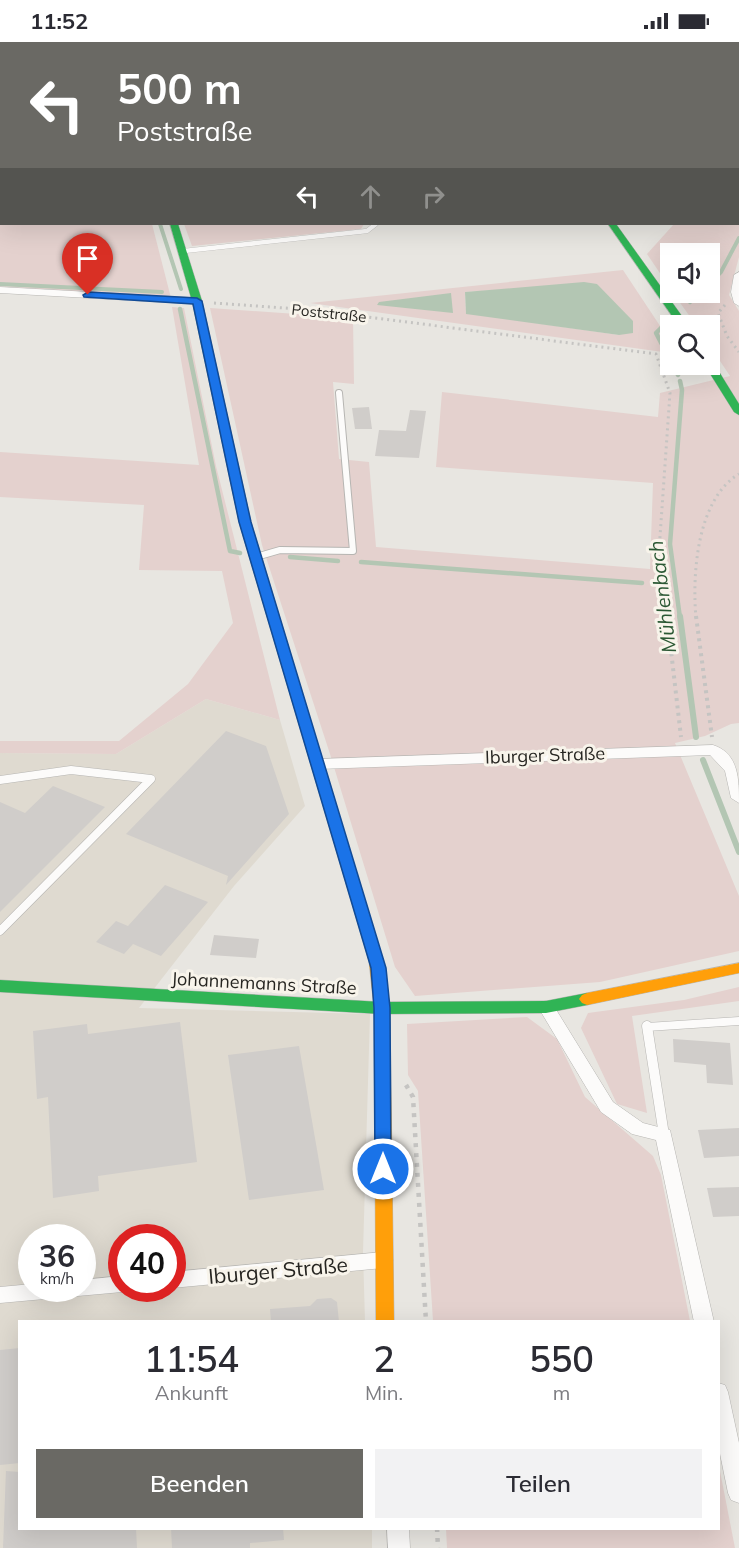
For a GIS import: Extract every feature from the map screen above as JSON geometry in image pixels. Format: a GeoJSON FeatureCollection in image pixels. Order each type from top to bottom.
{"type":"FeatureCollection","features":[{"type":"Feature","properties":{"kind":"street"},"geometry":{"type":"LineString","coordinates":[[174,225],[184,251],[197,301],[245,522],[378,968],[382,1008],[385,1320]]}},
{"type":"Feature","properties":{"kind":"street"},"geometry":{"type":"LineString","coordinates":[[613,225],[676,315]]}},
{"type":"Feature","properties":{"kind":"street"},"geometry":{"type":"LineString","coordinates":[[739,275],[736,292],[739,303]]}},
{"type":"Feature","properties":{"kind":"street"},"geometry":{"type":"LineString","coordinates":[[0,290],[197,301]]}},
{"type":"Feature","properties":{"kind":"street"},"geometry":{"type":"LineString","coordinates":[[716,375],[739,412]]}},
{"type":"Feature","properties":{"kind":"street"},"geometry":{"type":"LineString","coordinates":[[713,750],[729,761],[733,768],[739,798]]}},
{"type":"Feature","properties":{"kind":"street","name":"Iburger Straße"},"geometry":{"type":"LineString","coordinates":[[319,764],[713,750]]}},
{"type":"Feature","properties":{"kind":"street","name":"Johannemanns Straße"},"geometry":{"type":"LineString","coordinates":[[0,986],[382,1008],[546,1007],[739,968]]}},
{"type":"Feature","properties":{"kind":"street"},"geometry":{"type":"LineString","coordinates":[[546,1007],[607,1107],[638,1129],[664,1136],[704,1320]]}},
{"type":"Feature","properties":{"kind":"street","name":"Iburger Straße"},"geometry":{"type":"LineString","coordinates":[[186,1279],[383,1260]]}},
{"type":"Feature","properties":{"kind":"street"},"geometry":{"type":"LineString","coordinates":[[0,1295],[18,1293]]}},
{"type":"Feature","properties":{"kind":"street"},"geometry":{"type":"LineString","coordinates":[[720,1402],[739,1493]]}},
{"type":"Feature","properties":{"kind":"street"},"geometry":{"type":"LineString","coordinates":[[398,1530],[399,1548]]}},
{"type":"Feature","properties":{"kind":"lane"},"geometry":{"type":"LineString","coordinates":[[184,251],[367,231],[375,225]]}},
{"type":"Feature","properties":{"kind":"lane"},"geometry":{"type":"LineString","coordinates":[[256,557],[280,550],[353,550],[339,393]]}},
{"type":"Feature","properties":{"kind":"lane"},"geometry":{"type":"LineString","coordinates":[[0,780],[71,770],[151,779],[0,931]]}},
{"type":"Feature","properties":{"kind":"lane"},"geometry":{"type":"LineString","coordinates":[[664,1136],[647,1026],[739,1021]]}},
{"type":"Feature","properties":{"kind":"path","name":"Poststraße"},"geometry":{"type":"LineString","coordinates":[[197,301],[313,310],[656,354],[670,393],[659,551],[683,750]]}},
{"type":"Feature","properties":{"kind":"path"},"geometry":{"type":"LineString","coordinates":[[739,303],[726,305],[718,313],[727,336],[739,352]]}},
{"type":"Feature","properties":{"kind":"path"},"geometry":{"type":"LineString","coordinates":[[713,750],[693,609],[695,560],[703,529],[717,495],[731,478],[739,474]]}},
{"type":"Feature","properties":{"kind":"path"},"geometry":{"type":"LineString","coordinates":[[401,1077],[413,1097],[426,1320]]}},
{"type":"Feature","properties":{"kind":"path"},"geometry":{"type":"LineString","coordinates":[[437,1530],[438,1548]]}},
{"type":"Feature","properties":{"kind":"shaded area"},"geometry":{"type":"Polygon","coordinates":[[[0,225],[152,225],[171,298],[0,286],[0,225]]]}},
{"type":"Feature","properties":{"kind":"shaded area"},"geometry":{"type":"Polygon","coordinates":[[[184,225],[363,225],[361,229],[192,246],[184,225]]]}},
{"type":"Feature","properties":{"kind":"shaded area"},"geometry":{"type":"Polygon","coordinates":[[[673,225],[739,225],[739,257],[729,295],[739,311],[739,723],[731,724],[705,736],[675,743],[739,896],[739,951],[600,982],[415,996],[395,967],[330,754],[262,545],[210,308],[353,318],[354,384],[333,382],[339,459],[369,462],[376,547],[650,569],[653,483],[436,467],[442,392],[658,417],[660,393],[730,376],[720,361],[720,315],[689,315],[680,303],[720,303],[720,243],[660,243],[660,273],[647,254],[673,225]]]}},
{"type":"Feature","properties":{"kind":"shaded area"},"geometry":{"type":"Polygon","coordinates":[[[623,270],[660,326],[660,352],[310,303],[623,270]],[[597,284],[465,292],[466,313],[619,335],[597,284]]]}},
{"type":"Feature","properties":{"kind":"shaded area"},"geometry":{"type":"Polygon","coordinates":[[[584,282],[597,284],[633,321],[633,333],[619,335],[466,314],[465,292],[584,282]]]}},
{"type":"Feature","properties":{"kind":"shaded area"},"geometry":{"type":"Polygon","coordinates":[[[451,293],[453,313],[377,305],[379,302],[451,293]]]}},
{"type":"Feature","properties":{"kind":"shaded area"},"geometry":{"type":"Polygon","coordinates":[[[172,307],[184,308],[216,466],[280,720],[206,699],[116,754],[0,753],[0,741],[119,741],[188,684],[233,623],[222,571],[139,570],[144,505],[0,497],[0,452],[199,465],[172,307]]]}},
{"type":"Feature","properties":{"kind":"shaded area"},"geometry":{"type":"Polygon","coordinates":[[[206,699],[280,720],[305,806],[234,886],[139,1008],[370,1014],[363,1252],[365,1320],[18,1320],[18,1530],[372,1530],[372,1548],[0,1548],[0,753],[116,754],[206,699]]]}},
{"type":"Feature","properties":{"kind":"shaded area"},"geometry":{"type":"Polygon","coordinates":[[[739,987],[739,1001],[632,1016],[647,1113],[617,1104],[581,1028],[588,1013],[684,1000],[739,987]]]}},
{"type":"Feature","properties":{"kind":"shaded area"},"geometry":{"type":"Polygon","coordinates":[[[527,1017],[557,1039],[585,1097],[653,1156],[661,1175],[690,1320],[433,1320],[418,1091],[408,1075],[407,1024],[527,1017]]]}},
{"type":"Feature","properties":{"kind":"shaded area"},"geometry":{"type":"Polygon","coordinates":[[[720,1471],[735,1548],[447,1548],[446,1530],[720,1530],[720,1471]]]}},
{"type":"Feature","properties":{"kind":"building"},"geometry":{"type":"Polygon","coordinates":[[[369,407],[372,429],[355,429],[352,408],[369,407]]]}},
{"type":"Feature","properties":{"kind":"building"},"geometry":{"type":"Polygon","coordinates":[[[410,410],[426,411],[419,458],[375,456],[379,430],[406,431],[410,410]]]}},
{"type":"Feature","properties":{"kind":"building"},"geometry":{"type":"Polygon","coordinates":[[[226,731],[266,746],[289,814],[226,885],[228,876],[126,834],[226,731]]]}},
{"type":"Feature","properties":{"kind":"building"},"geometry":{"type":"Polygon","coordinates":[[[53,786],[105,807],[0,912],[0,802],[25,813],[53,786]]]}},
{"type":"Feature","properties":{"kind":"building"},"geometry":{"type":"Polygon","coordinates":[[[165,885],[208,902],[161,956],[133,944],[124,954],[96,942],[116,921],[128,926],[165,885]]]}},
{"type":"Feature","properties":{"kind":"building"},"geometry":{"type":"Polygon","coordinates":[[[214,935],[259,939],[256,958],[210,955],[214,935]]]}},
{"type":"Feature","properties":{"kind":"building"},"geometry":{"type":"Polygon","coordinates":[[[180,1022],[197,1162],[98,1176],[99,1191],[53,1198],[48,1097],[37,1099],[33,1031],[87,1024],[88,1034],[180,1022]]]}},
{"type":"Feature","properties":{"kind":"building"},"geometry":{"type":"Polygon","coordinates":[[[673,1039],[730,1043],[733,1085],[707,1083],[706,1065],[674,1062],[673,1039]]]}},
{"type":"Feature","properties":{"kind":"building"},"geometry":{"type":"Polygon","coordinates":[[[299,1046],[324,1190],[249,1200],[228,1055],[299,1046]]]}},
{"type":"Feature","properties":{"kind":"building"},"geometry":{"type":"Polygon","coordinates":[[[739,1128],[739,1156],[704,1158],[698,1130],[739,1128]]]}},
{"type":"Feature","properties":{"kind":"building"},"geometry":{"type":"Polygon","coordinates":[[[739,1187],[739,1216],[713,1217],[707,1188],[739,1187]]]}},
{"type":"Feature","properties":{"kind":"building"},"geometry":{"type":"Polygon","coordinates":[[[331,1298],[337,1302],[339,1320],[271,1320],[270,1309],[310,1306],[317,1299],[331,1298]]]}},
{"type":"Feature","properties":{"kind":"building"},"geometry":{"type":"Polygon","coordinates":[[[18,1348],[18,1463],[0,1465],[0,1350],[18,1348]]]}},
{"type":"Feature","properties":{"kind":"building"},"geometry":{"type":"Polygon","coordinates":[[[6,1471],[18,1472],[18,1530],[136,1530],[137,1548],[3,1548],[6,1471]]]}},
{"type":"Feature","properties":{"kind":"building"},"geometry":{"type":"Polygon","coordinates":[[[171,1530],[283,1530],[284,1540],[250,1543],[250,1548],[172,1548],[171,1530]]]}},
{"type":"Feature","properties":{"kind":"waterway"},"geometry":{"type":"LineString","coordinates":[[160,225],[181,289]]}},
{"type":"Feature","properties":{"kind":"waterway","name":"Mühlenbach"},"geometry":{"type":"LineString","coordinates":[[720,273],[739,238]]}},
{"type":"Feature","properties":{"kind":"waterway"},"geometry":{"type":"LineString","coordinates":[[0,284],[162,292]]}},
{"type":"Feature","properties":{"kind":"waterway"},"geometry":{"type":"LineString","coordinates":[[180,309],[230,551],[240,553]]}},
{"type":"Feature","properties":{"kind":"waterway","name":"Mühlenbach"},"geometry":{"type":"LineString","coordinates":[[660,329],[656,333],[660,341]]}},
{"type":"Feature","properties":{"kind":"waterway","name":"Mühlenbach"},"geometry":{"type":"LineString","coordinates":[[680,381],[682,390],[670,544],[680,618]]}},
{"type":"Feature","properties":{"kind":"waterway"},"geometry":{"type":"LineString","coordinates":[[290,557],[338,561]]}},
{"type":"Feature","properties":{"kind":"waterway"},"geometry":{"type":"LineString","coordinates":[[361,562],[642,583]]}},
{"type":"Feature","properties":{"kind":"waterway","name":"Mühlenbach"},"geometry":{"type":"LineString","coordinates":[[680,616],[696,737]]}},
{"type":"Feature","properties":{"kind":"waterway","name":"Mühlenbach"},"geometry":{"type":"LineString","coordinates":[[703,760],[739,852]]}},
{"type":"Feature","properties":{"kind":"traffic: fast"},"geometry":{"type":"LineString","coordinates":[[174,225],[197,301],[245,522],[376,961]]}},
{"type":"Feature","properties":{"kind":"traffic: fast"},"geometry":{"type":"LineString","coordinates":[[613,225],[676,315]]}},
{"type":"Feature","properties":{"kind":"traffic: fast"},"geometry":{"type":"LineString","coordinates":[[716,375],[739,412]]}},
{"type":"Feature","properties":{"kind":"traffic: fast"},"geometry":{"type":"LineString","coordinates":[[0,986],[382,1008],[546,1007],[587,999]]}},
{"type":"Feature","properties":{"kind":"traffic: slow"},"geometry":{"type":"LineString","coordinates":[[376,961],[382,1008],[385,1320]]}},
{"type":"Feature","properties":{"kind":"traffic: slow"},"geometry":{"type":"LineString","coordinates":[[587,999],[739,968]]}},
{"type":"Feature","properties":{"kind":"route"},"geometry":{"type":"LineString","coordinates":[[88,295],[197,301],[245,522],[378,968],[382,1008],[383,1169]]}}]}
